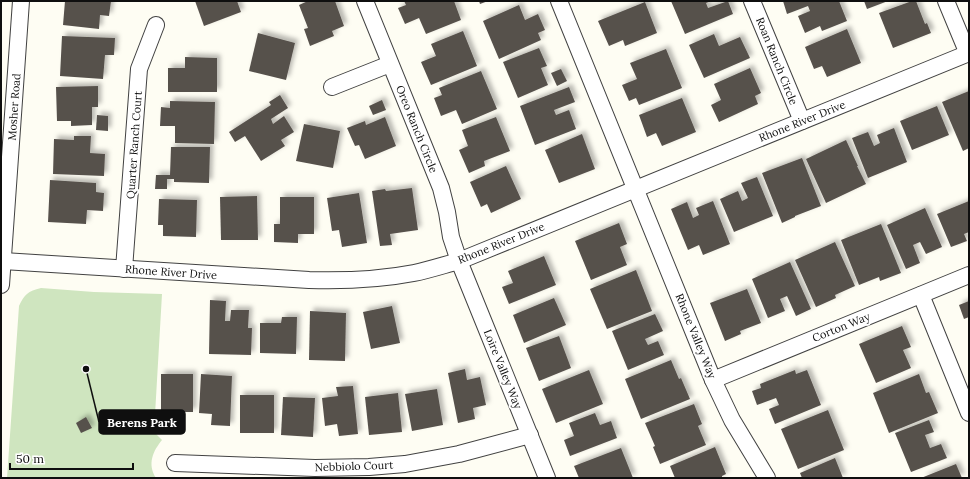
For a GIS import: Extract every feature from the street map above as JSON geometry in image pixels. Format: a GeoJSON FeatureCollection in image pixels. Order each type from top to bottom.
{"type":"FeatureCollection","features":[{"type":"Feature","properties":{"kind":"street","name":"Mosher Road"},"geometry":{"type":"LineString","coordinates":[[1,285],[21,1]]}},
{"type":"Feature","properties":{"kind":"street","name":"Oreo Ranch Circle"},"geometry":{"type":"LineString","coordinates":[[365,1],[441,188],[451,237],[459,261]]}},
{"type":"Feature","properties":{"kind":"street"},"geometry":{"type":"LineString","coordinates":[[558,1],[635,189]]}},
{"type":"Feature","properties":{"kind":"street","name":"Roan Ranch Circle"},"geometry":{"type":"LineString","coordinates":[[752,1],[802,121]]}},
{"type":"Feature","properties":{"kind":"street"},"geometry":{"type":"LineString","coordinates":[[946,1],[968,53]]}},
{"type":"Feature","properties":{"kind":"street","name":"Quarter Ranch Court"},"geometry":{"type":"LineString","coordinates":[[124,269],[139,69],[156,25]]}},
{"type":"Feature","properties":{"kind":"street","name":"Rhone River Drive"},"geometry":{"type":"LineString","coordinates":[[3,261],[339,281],[370,279],[415,273],[459,261],[968,53]]}},
{"type":"Feature","properties":{"kind":"street"},"geometry":{"type":"LineString","coordinates":[[332,87],[390,64]]}},
{"type":"Feature","properties":{"kind":"street","name":"Rhone Valley Way"},"geometry":{"type":"LineString","coordinates":[[635,189],[713,380],[732,420],[767,478]]}},
{"type":"Feature","properties":{"kind":"street","name":"Loire Valley Way"},"geometry":{"type":"LineString","coordinates":[[459,261],[547,478]]}},
{"type":"Feature","properties":{"kind":"street","name":"Corton Way"},"geometry":{"type":"LineString","coordinates":[[713,380],[969,275]]}},
{"type":"Feature","properties":{"kind":"street"},"geometry":{"type":"LineString","coordinates":[[921,295],[969,413]]}},
{"type":"Feature","properties":{"kind":"street","name":"Nebbiolo Court"},"geometry":{"type":"LineString","coordinates":[[175,463],[315,468],[369,467],[405,464],[459,454],[530,435]]}},
{"type":"Feature","properties":{"kind":"green space"},"geometry":{"type":"Polygon","coordinates":[[[41,288],[94,292],[162,294],[154,432],[162,440],[152,458],[153,473],[156,478],[7,478],[19,306],[27,294],[41,288]]]}},
{"type":"Feature","properties":{"kind":"building"},"geometry":{"type":"Polygon","coordinates":[[[65,1],[111,1],[109,16],[100,15],[99,29],[63,25],[65,1]]]}},
{"type":"Feature","properties":{"kind":"building"},"geometry":{"type":"Polygon","coordinates":[[[195,1],[237,1],[241,12],[204,26],[195,1]]]}},
{"type":"Feature","properties":{"kind":"building"},"geometry":{"type":"Polygon","coordinates":[[[308,1],[335,1],[344,26],[332,31],[334,36],[310,46],[304,29],[308,28],[299,5],[308,1]]]}},
{"type":"Feature","properties":{"kind":"building"},"geometry":{"type":"Polygon","coordinates":[[[404,1],[454,1],[461,20],[426,34],[419,18],[405,24],[398,8],[406,5],[404,1]]]}},
{"type":"Feature","properties":{"kind":"building"},"geometry":{"type":"Polygon","coordinates":[[[479,1],[488,1],[480,4],[479,1]]]}},
{"type":"Feature","properties":{"kind":"building"},"geometry":{"type":"Polygon","coordinates":[[[671,1],[711,1],[706,3],[708,8],[728,1],[733,14],[685,34],[671,1]]]}},
{"type":"Feature","properties":{"kind":"building"},"geometry":{"type":"Polygon","coordinates":[[[783,1],[839,1],[847,21],[822,31],[820,26],[805,33],[798,16],[810,11],[808,6],[787,14],[783,1]]]}},
{"type":"Feature","properties":{"kind":"building"},"geometry":{"type":"Polygon","coordinates":[[[864,1],[888,1],[867,9],[864,1]]]}},
{"type":"Feature","properties":{"kind":"building"},"geometry":{"type":"Polygon","coordinates":[[[912,1],[916,1],[925,24],[927,23],[931,33],[893,48],[879,13],[912,1]]]}},
{"type":"Feature","properties":{"kind":"building"},"geometry":{"type":"Polygon","coordinates":[[[645,2],[657,33],[625,46],[623,40],[609,46],[598,21],[645,2]]]}},
{"type":"Feature","properties":{"kind":"building"},"geometry":{"type":"Polygon","coordinates":[[[519,5],[525,20],[538,14],[545,30],[538,33],[541,40],[499,59],[483,21],[519,5]]]}},
{"type":"Feature","properties":{"kind":"building"},"geometry":{"type":"Polygon","coordinates":[[[847,29],[861,63],[827,77],[822,66],[814,69],[805,47],[847,29]]]}},
{"type":"Feature","properties":{"kind":"building"},"geometry":{"type":"Polygon","coordinates":[[[463,31],[477,66],[431,85],[421,62],[436,56],[431,44],[463,31]]]}},
{"type":"Feature","properties":{"kind":"building"},"geometry":{"type":"Polygon","coordinates":[[[258,33],[295,43],[286,80],[249,71],[258,33]]]}},
{"type":"Feature","properties":{"kind":"building"},"geometry":{"type":"Polygon","coordinates":[[[714,34],[719,46],[740,37],[750,58],[704,78],[689,45],[714,34]]]}},
{"type":"Feature","properties":{"kind":"building"},"geometry":{"type":"Polygon","coordinates":[[[62,36],[115,38],[114,55],[105,55],[103,79],[60,76],[62,36]]]}},
{"type":"Feature","properties":{"kind":"building"},"geometry":{"type":"Polygon","coordinates":[[[539,48],[547,66],[541,68],[548,85],[518,98],[503,62],[539,48]]]}},
{"type":"Feature","properties":{"kind":"building"},"geometry":{"type":"Polygon","coordinates":[[[666,49],[682,88],[639,105],[636,98],[629,101],[622,85],[637,79],[630,63],[666,49]]]}},
{"type":"Feature","properties":{"kind":"building"},"geometry":{"type":"Polygon","coordinates":[[[185,57],[217,58],[217,92],[168,92],[168,68],[185,68],[185,57]]]}},
{"type":"Feature","properties":{"kind":"building"},"geometry":{"type":"Polygon","coordinates":[[[750,68],[761,93],[755,96],[758,104],[719,122],[711,105],[721,100],[714,84],[750,68]]]}},
{"type":"Feature","properties":{"kind":"building"},"geometry":{"type":"Polygon","coordinates":[[[561,69],[567,81],[557,86],[551,73],[561,69]]]}},
{"type":"Feature","properties":{"kind":"building"},"geometry":{"type":"Polygon","coordinates":[[[481,71],[497,109],[462,124],[456,110],[441,116],[434,98],[442,95],[439,88],[481,71]]]}},
{"type":"Feature","properties":{"kind":"building"},"geometry":{"type":"Polygon","coordinates":[[[98,86],[98,107],[92,107],[92,125],[71,126],[71,121],[57,121],[56,87],[98,86]]]}},
{"type":"Feature","properties":{"kind":"building"},"geometry":{"type":"Polygon","coordinates":[[[569,87],[575,102],[554,110],[556,115],[569,110],[576,129],[535,145],[520,106],[569,87]]]}},
{"type":"Feature","properties":{"kind":"building"},"geometry":{"type":"Polygon","coordinates":[[[969,91],[969,148],[963,151],[942,102],[969,91]]]}},
{"type":"Feature","properties":{"kind":"building"},"geometry":{"type":"Polygon","coordinates":[[[280,95],[288,108],[271,119],[273,124],[284,116],[294,132],[281,140],[285,146],[261,161],[245,136],[235,142],[229,132],[271,105],[269,102],[280,95]]]}},
{"type":"Feature","properties":{"kind":"building"},"geometry":{"type":"Polygon","coordinates":[[[682,98],[696,132],[662,146],[656,133],[647,137],[639,115],[682,98]]]}},
{"type":"Feature","properties":{"kind":"building"},"geometry":{"type":"Polygon","coordinates":[[[382,100],[386,110],[373,115],[369,106],[382,100]]]}},
{"type":"Feature","properties":{"kind":"building"},"geometry":{"type":"Polygon","coordinates":[[[170,101],[215,102],[214,144],[175,143],[175,126],[160,126],[161,107],[170,108],[170,101]]]}},
{"type":"Feature","properties":{"kind":"building"},"geometry":{"type":"Polygon","coordinates":[[[937,106],[949,135],[912,150],[900,121],[937,106]]]}},
{"type":"Feature","properties":{"kind":"building"},"geometry":{"type":"Polygon","coordinates":[[[97,115],[108,116],[108,131],[96,130],[97,115]]]}},
{"type":"Feature","properties":{"kind":"building"},"geometry":{"type":"Polygon","coordinates":[[[385,117],[396,146],[365,159],[359,145],[355,146],[347,128],[365,121],[366,125],[385,117]]]}},
{"type":"Feature","properties":{"kind":"building"},"geometry":{"type":"Polygon","coordinates":[[[496,117],[510,151],[484,161],[485,166],[469,173],[459,150],[468,146],[462,130],[496,117]]]}},
{"type":"Feature","properties":{"kind":"building"},"geometry":{"type":"Polygon","coordinates":[[[304,124],[340,131],[333,168],[296,161],[304,124]]]}},
{"type":"Feature","properties":{"kind":"building"},"geometry":{"type":"Polygon","coordinates":[[[894,128],[907,162],[868,178],[852,138],[868,132],[874,146],[880,143],[877,135],[894,128]]]}},
{"type":"Feature","properties":{"kind":"building"},"geometry":{"type":"Polygon","coordinates":[[[582,134],[595,169],[559,183],[545,150],[582,134]]]}},
{"type":"Feature","properties":{"kind":"building"},"geometry":{"type":"Polygon","coordinates":[[[74,136],[91,136],[90,153],[105,154],[104,176],[53,174],[54,139],[74,140],[74,136]]]}},
{"type":"Feature","properties":{"kind":"building"},"geometry":{"type":"Polygon","coordinates":[[[846,140],[866,184],[826,203],[806,159],[846,140]]]}},
{"type":"Feature","properties":{"kind":"building"},"geometry":{"type":"Polygon","coordinates":[[[171,147],[210,147],[209,183],[174,182],[174,179],[167,179],[167,189],[155,189],[156,175],[170,175],[171,147]]]}},
{"type":"Feature","properties":{"kind":"building"},"geometry":{"type":"Polygon","coordinates":[[[802,158],[821,206],[795,216],[782,223],[762,173],[802,158]]]}},
{"type":"Feature","properties":{"kind":"building"},"geometry":{"type":"Polygon","coordinates":[[[506,166],[521,199],[491,213],[487,204],[481,207],[470,182],[506,166]]]}},
{"type":"Feature","properties":{"kind":"building"},"geometry":{"type":"Polygon","coordinates":[[[757,177],[773,216],[734,232],[720,199],[738,191],[742,201],[748,198],[741,183],[757,177]]]}},
{"type":"Feature","properties":{"kind":"building"},"geometry":{"type":"Polygon","coordinates":[[[50,180],[96,183],[96,192],[104,193],[103,211],[87,210],[86,224],[48,222],[50,180]]]}},
{"type":"Feature","properties":{"kind":"building"},"geometry":{"type":"Polygon","coordinates":[[[412,188],[418,230],[390,234],[392,245],[380,246],[372,191],[412,188]]]}},
{"type":"Feature","properties":{"kind":"building"},"geometry":{"type":"Polygon","coordinates":[[[359,193],[367,243],[342,247],[339,230],[332,231],[327,198],[359,193]]]}},
{"type":"Feature","properties":{"kind":"building"},"geometry":{"type":"Polygon","coordinates":[[[257,196],[258,240],[221,240],[220,197],[257,196]]]}},
{"type":"Feature","properties":{"kind":"building"},"geometry":{"type":"Polygon","coordinates":[[[280,197],[314,197],[314,234],[298,234],[298,243],[274,242],[274,224],[280,224],[280,197]]]}},
{"type":"Feature","properties":{"kind":"building"},"geometry":{"type":"Polygon","coordinates":[[[159,199],[197,200],[196,237],[163,236],[163,225],[158,225],[159,199]]]}},
{"type":"Feature","properties":{"kind":"building"},"geometry":{"type":"Polygon","coordinates":[[[713,201],[730,244],[703,255],[699,245],[688,250],[671,209],[687,202],[693,218],[699,215],[696,208],[713,201]]]}},
{"type":"Feature","properties":{"kind":"building"},"geometry":{"type":"Polygon","coordinates":[[[969,201],[969,232],[964,234],[967,241],[951,247],[937,214],[969,201]]]}},
{"type":"Feature","properties":{"kind":"building"},"geometry":{"type":"Polygon","coordinates":[[[925,208],[942,247],[926,254],[920,242],[913,245],[920,263],[906,269],[887,225],[925,208]]]}},
{"type":"Feature","properties":{"kind":"building"},"geometry":{"type":"Polygon","coordinates":[[[619,223],[627,244],[620,247],[627,265],[591,280],[575,241],[619,223]]]}},
{"type":"Feature","properties":{"kind":"building"},"geometry":{"type":"Polygon","coordinates":[[[881,224],[901,273],[880,281],[879,277],[859,285],[841,240],[881,224]]]}},
{"type":"Feature","properties":{"kind":"building"},"geometry":{"type":"Polygon","coordinates":[[[835,242],[855,286],[835,295],[836,298],[816,307],[795,260],[835,242]]]}},
{"type":"Feature","properties":{"kind":"building"},"geometry":{"type":"Polygon","coordinates":[[[544,256],[556,285],[509,304],[502,287],[513,283],[508,271],[544,256]]]}},
{"type":"Feature","properties":{"kind":"building"},"geometry":{"type":"Polygon","coordinates":[[[790,262],[811,309],[796,316],[787,296],[780,299],[785,311],[768,318],[752,279],[790,262]]]}},
{"type":"Feature","properties":{"kind":"building"},"geometry":{"type":"Polygon","coordinates":[[[636,270],[652,311],[607,329],[590,289],[636,270]]]}},
{"type":"Feature","properties":{"kind":"building"},"geometry":{"type":"Polygon","coordinates":[[[747,289],[761,323],[740,331],[741,334],[725,341],[710,303],[747,289]]]}},
{"type":"Feature","properties":{"kind":"building"},"geometry":{"type":"Polygon","coordinates":[[[554,298],[566,325],[524,343],[513,315],[554,298]]]}},
{"type":"Feature","properties":{"kind":"building"},"geometry":{"type":"Polygon","coordinates":[[[210,300],[226,301],[225,321],[230,321],[231,310],[249,310],[248,328],[252,328],[251,355],[209,354],[210,300]]]}},
{"type":"Feature","properties":{"kind":"building"},"geometry":{"type":"Polygon","coordinates":[[[969,301],[969,317],[964,319],[959,305],[969,301]]]}},
{"type":"Feature","properties":{"kind":"building"},"geometry":{"type":"Polygon","coordinates":[[[392,306],[400,343],[371,349],[363,312],[392,306]]]}},
{"type":"Feature","properties":{"kind":"building"},"geometry":{"type":"Polygon","coordinates":[[[310,311],[346,313],[345,361],[309,360],[310,311]]]}},
{"type":"Feature","properties":{"kind":"building"},"geometry":{"type":"Polygon","coordinates":[[[655,314],[663,331],[645,339],[648,345],[658,341],[664,355],[628,370],[612,331],[655,314]]]}},
{"type":"Feature","properties":{"kind":"building"},"geometry":{"type":"Polygon","coordinates":[[[282,317],[297,317],[296,354],[260,353],[260,323],[281,323],[282,317]]]}},
{"type":"Feature","properties":{"kind":"building"},"geometry":{"type":"Polygon","coordinates":[[[902,326],[911,347],[903,350],[911,368],[876,383],[859,344],[902,326]]]}},
{"type":"Feature","properties":{"kind":"building"},"geometry":{"type":"Polygon","coordinates":[[[559,336],[571,368],[539,381],[526,348],[559,336]]]}},
{"type":"Feature","properties":{"kind":"building"},"geometry":{"type":"Polygon","coordinates":[[[671,360],[690,399],[641,419],[625,379],[671,360]]]}},
{"type":"Feature","properties":{"kind":"building"},"geometry":{"type":"Polygon","coordinates":[[[465,369],[467,380],[480,377],[486,405],[473,408],[475,419],[458,423],[448,373],[465,369]]]}},
{"type":"Feature","properties":{"kind":"building"},"geometry":{"type":"Polygon","coordinates":[[[589,370],[603,404],[556,423],[542,389],[589,370]]]}},
{"type":"Feature","properties":{"kind":"building"},"geometry":{"type":"Polygon","coordinates":[[[795,370],[796,374],[807,370],[821,405],[775,424],[769,409],[779,405],[776,398],[757,405],[752,391],[761,388],[760,384],[795,370]]]}},
{"type":"Feature","properties":{"kind":"building"},"geometry":{"type":"Polygon","coordinates":[[[161,374],[193,374],[193,412],[161,412],[161,374]]]}},
{"type":"Feature","properties":{"kind":"building"},"geometry":{"type":"Polygon","coordinates":[[[201,374],[232,376],[230,426],[211,425],[212,414],[199,413],[201,374]]]}},
{"type":"Feature","properties":{"kind":"building"},"geometry":{"type":"Polygon","coordinates":[[[919,374],[926,393],[929,392],[938,413],[889,433],[873,393],[919,374]]]}},
{"type":"Feature","properties":{"kind":"building"},"geometry":{"type":"Polygon","coordinates":[[[353,386],[358,434],[339,436],[337,424],[325,426],[322,398],[338,396],[336,387],[353,386]]]}},
{"type":"Feature","properties":{"kind":"building"},"geometry":{"type":"Polygon","coordinates":[[[437,389],[443,425],[412,431],[405,394],[437,389]]]}},
{"type":"Feature","properties":{"kind":"building"},"geometry":{"type":"Polygon","coordinates":[[[398,393],[402,432],[369,435],[365,397],[398,393]]]}},
{"type":"Feature","properties":{"kind":"building"},"geometry":{"type":"Polygon","coordinates":[[[240,395],[274,395],[274,433],[240,433],[240,395]]]}},
{"type":"Feature","properties":{"kind":"building"},"geometry":{"type":"Polygon","coordinates":[[[283,397],[315,398],[313,437],[281,435],[283,397]]]}},
{"type":"Feature","properties":{"kind":"building"},"geometry":{"type":"Polygon","coordinates":[[[694,404],[702,424],[698,426],[706,445],[660,464],[653,447],[655,446],[645,423],[694,404]]]}},
{"type":"Feature","properties":{"kind":"building"},"geometry":{"type":"Polygon","coordinates":[[[828,410],[844,450],[798,469],[781,429],[828,410]]]}},
{"type":"Feature","properties":{"kind":"building"},"geometry":{"type":"Polygon","coordinates":[[[595,413],[600,425],[611,421],[617,438],[570,456],[564,440],[574,436],[569,423],[595,413]]]}},
{"type":"Feature","properties":{"kind":"building"},"geometry":{"type":"Polygon","coordinates":[[[86,417],[92,428],[81,433],[76,423],[86,417]]]}},
{"type":"Feature","properties":{"kind":"building"},"geometry":{"type":"Polygon","coordinates":[[[929,420],[934,432],[925,435],[930,448],[941,444],[947,458],[911,472],[895,433],[929,420]]]}},
{"type":"Feature","properties":{"kind":"building"},"geometry":{"type":"Polygon","coordinates":[[[715,447],[726,474],[722,476],[722,478],[675,478],[670,466],[715,447]]]}},
{"type":"Feature","properties":{"kind":"building"},"geometry":{"type":"Polygon","coordinates":[[[621,448],[633,478],[579,478],[574,466],[621,448]]]}},
{"type":"Feature","properties":{"kind":"building"},"geometry":{"type":"Polygon","coordinates":[[[835,458],[843,478],[802,478],[800,473],[835,458]]]}},
{"type":"Feature","properties":{"kind":"building"},"geometry":{"type":"Polygon","coordinates":[[[956,464],[962,478],[921,478],[956,464]]]}},
{"type":"Feature","properties":{"kind":"place","name":"Berens Park"},"geometry":{"type":"Point","coordinates":[86,369]}}]}
